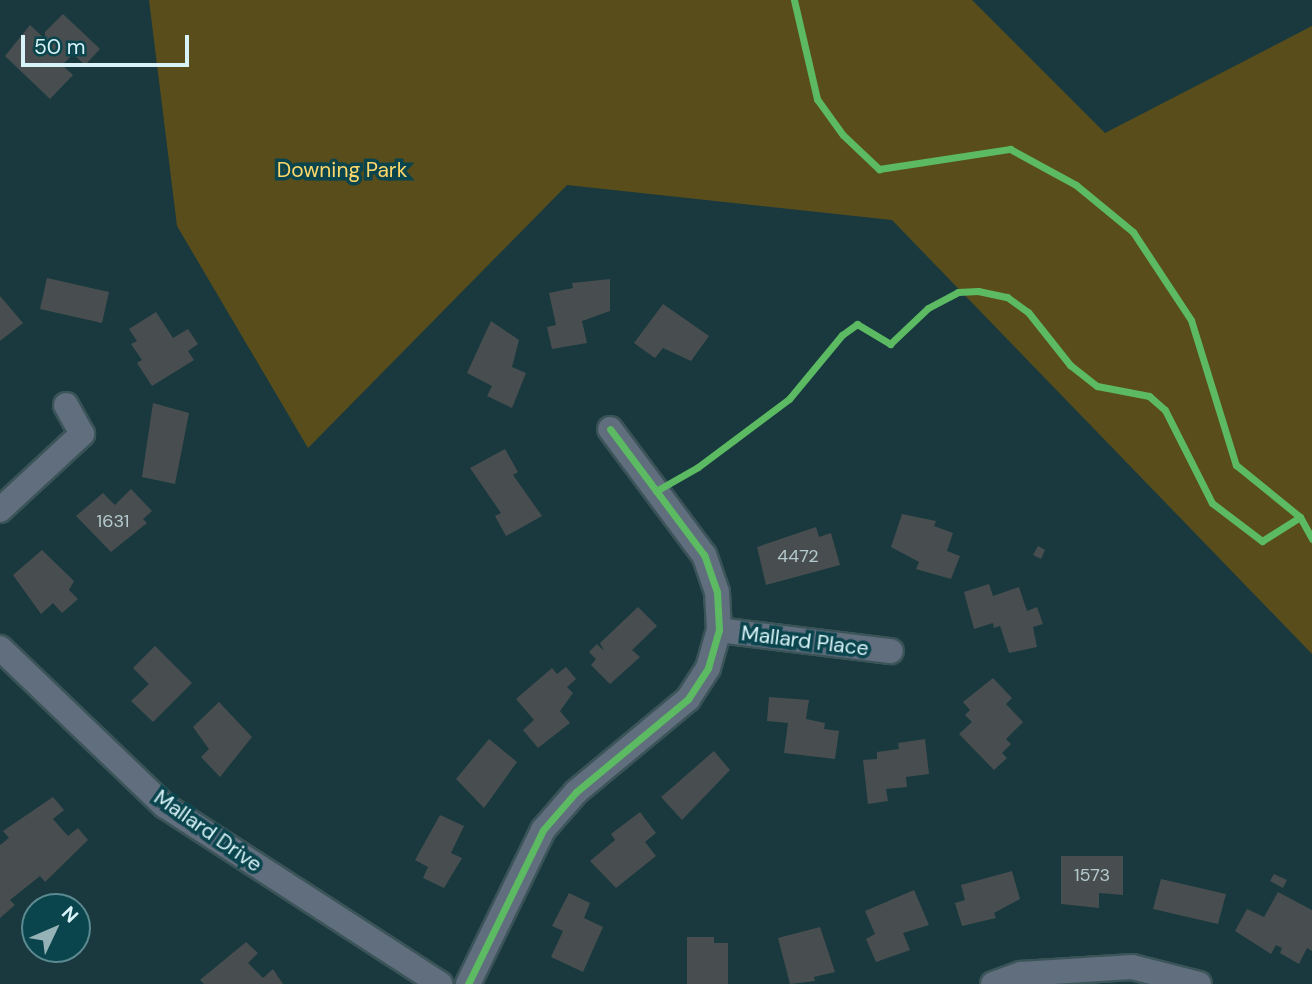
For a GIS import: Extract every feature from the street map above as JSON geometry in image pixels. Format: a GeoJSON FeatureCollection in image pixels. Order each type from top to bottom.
{"type":"FeatureCollection","features":[{"type":"Feature","properties":{"kind":"street"},"geometry":{"type":"LineString","coordinates":[[0,510],[82,434],[66,405]]}},
{"type":"Feature","properties":{"kind":"street"},"geometry":{"type":"LineString","coordinates":[[468,984],[543,830],[576,792],[688,699],[708,667],[719,630],[717,592],[704,555],[610,429]]}},
{"type":"Feature","properties":{"kind":"street","name":"Mallard Place"},"geometry":{"type":"LineString","coordinates":[[719,630],[891,651]]}},
{"type":"Feature","properties":{"kind":"street","name":"Mallard Drive"},"geometry":{"type":"LineString","coordinates":[[0,648],[165,806],[440,984]]}},
{"type":"Feature","properties":{"kind":"street"},"geometry":{"type":"LineString","coordinates":[[993,984],[1021,974],[1132,967],[1199,984]]}},
{"type":"Feature","properties":{"kind":"green space","name":"Downing Park"},"geometry":{"type":"Polygon","coordinates":[[[149,0],[972,0],[1105,133],[1312,26],[1312,654],[892,220],[567,185],[308,448],[177,226],[149,0]]]}},
{"type":"Feature","properties":{"kind":"building"},"geometry":{"type":"Polygon","coordinates":[[[63,14],[100,49],[85,65],[73,54],[62,65],[73,75],[50,99],[5,56],[30,25],[45,39],[45,32],[63,14]]]}},
{"type":"Feature","properties":{"kind":"building"},"geometry":{"type":"Polygon","coordinates":[[[47,278],[109,292],[102,323],[40,309],[47,278]]]}},
{"type":"Feature","properties":{"kind":"building"},"geometry":{"type":"Polygon","coordinates":[[[610,279],[610,311],[582,321],[587,343],[552,349],[547,327],[556,325],[549,293],[573,288],[572,283],[610,279]]]}},
{"type":"Feature","properties":{"kind":"building"},"geometry":{"type":"Polygon","coordinates":[[[0,296],[23,323],[0,341],[0,296]]]}},
{"type":"Feature","properties":{"kind":"building"},"geometry":{"type":"Polygon","coordinates":[[[663,304],[709,336],[691,361],[663,348],[655,358],[634,343],[663,304]]]}},
{"type":"Feature","properties":{"kind":"building"},"geometry":{"type":"Polygon","coordinates":[[[156,312],[173,338],[188,329],[198,344],[188,351],[194,360],[152,386],[137,363],[142,360],[131,344],[137,341],[129,329],[156,312]]]}},
{"type":"Feature","properties":{"kind":"building"},"geometry":{"type":"Polygon","coordinates":[[[491,321],[519,340],[512,367],[526,373],[512,408],[487,396],[492,386],[467,373],[491,321]]]}},
{"type":"Feature","properties":{"kind":"building"},"geometry":{"type":"Polygon","coordinates":[[[153,403],[189,413],[175,484],[142,477],[153,403]]]}},
{"type":"Feature","properties":{"kind":"building"},"geometry":{"type":"Polygon","coordinates":[[[505,449],[518,472],[513,475],[542,516],[506,536],[495,516],[501,513],[470,468],[505,449]]]}},
{"type":"Feature","properties":{"kind":"building"},"geometry":{"type":"Polygon","coordinates":[[[131,489],[152,511],[143,519],[147,523],[111,552],[76,516],[103,493],[115,505],[131,489]]]}},
{"type":"Feature","properties":{"kind":"building"},"geometry":{"type":"Polygon","coordinates":[[[902,514],[936,521],[934,526],[953,533],[947,551],[960,556],[951,579],[916,569],[919,562],[891,547],[902,514]]]}},
{"type":"Feature","properties":{"kind":"building"},"geometry":{"type":"Polygon","coordinates":[[[816,527],[819,537],[831,533],[840,565],[766,585],[757,547],[816,527]]]}},
{"type":"Feature","properties":{"kind":"building"},"geometry":{"type":"Polygon","coordinates":[[[1038,546],[1045,550],[1041,559],[1033,555],[1038,546]]]}},
{"type":"Feature","properties":{"kind":"building"},"geometry":{"type":"Polygon","coordinates":[[[42,550],[74,581],[69,590],[78,599],[62,613],[53,603],[41,614],[13,575],[42,550]]]}},
{"type":"Feature","properties":{"kind":"building"},"geometry":{"type":"Polygon","coordinates":[[[989,584],[993,596],[1019,587],[1027,611],[1037,607],[1043,624],[1033,627],[1037,647],[1009,653],[1000,626],[994,628],[993,623],[974,629],[964,592],[989,584]]]}},
{"type":"Feature","properties":{"kind":"building"},"geometry":{"type":"Polygon","coordinates":[[[638,607],[657,626],[632,650],[640,657],[610,684],[591,665],[596,659],[589,652],[597,644],[604,651],[600,643],[638,607]]]}},
{"type":"Feature","properties":{"kind":"building"},"geometry":{"type":"Polygon","coordinates":[[[155,646],[192,683],[153,722],[131,701],[149,684],[133,668],[155,646]]]}},
{"type":"Feature","properties":{"kind":"building"},"geometry":{"type":"Polygon","coordinates":[[[566,667],[576,679],[567,687],[573,693],[560,711],[570,723],[538,748],[523,730],[534,720],[516,699],[552,668],[557,674],[566,667]]]}},
{"type":"Feature","properties":{"kind":"building"},"geometry":{"type":"Polygon","coordinates":[[[993,678],[1012,698],[1006,704],[1023,722],[1006,739],[1011,744],[1002,753],[1007,758],[994,770],[959,734],[972,722],[965,715],[970,710],[963,702],[993,678]]]}},
{"type":"Feature","properties":{"kind":"building"},"geometry":{"type":"Polygon","coordinates":[[[769,697],[809,700],[806,719],[825,723],[824,729],[839,731],[835,759],[784,753],[788,723],[767,721],[769,697]]]}},
{"type":"Feature","properties":{"kind":"building"},"geometry":{"type":"Polygon","coordinates":[[[219,702],[252,737],[220,777],[201,757],[209,749],[193,727],[219,702]]]}},
{"type":"Feature","properties":{"kind":"building"},"geometry":{"type":"Polygon","coordinates":[[[489,739],[517,762],[484,808],[456,779],[489,739]]]}},
{"type":"Feature","properties":{"kind":"building"},"geometry":{"type":"Polygon","coordinates":[[[925,739],[929,774],[906,777],[907,787],[886,789],[888,801],[868,804],[863,760],[877,759],[877,752],[899,749],[898,743],[925,739]]]}},
{"type":"Feature","properties":{"kind":"building"},"geometry":{"type":"Polygon","coordinates":[[[714,751],[730,770],[682,820],[661,797],[714,751]]]}},
{"type":"Feature","properties":{"kind":"building"},"geometry":{"type":"Polygon","coordinates":[[[53,797],[64,810],[53,819],[68,836],[78,828],[88,840],[45,882],[40,876],[10,900],[15,905],[0,918],[0,845],[9,838],[3,831],[53,797]]]}},
{"type":"Feature","properties":{"kind":"building"},"geometry":{"type":"Polygon","coordinates":[[[640,812],[656,833],[645,842],[656,856],[616,888],[590,861],[615,840],[611,834],[640,812]]]}},
{"type":"Feature","properties":{"kind":"building"},"geometry":{"type":"Polygon","coordinates":[[[440,815],[464,826],[451,853],[462,858],[444,888],[423,878],[428,867],[415,860],[440,815]]]}},
{"type":"Feature","properties":{"kind":"building"},"geometry":{"type":"Polygon","coordinates":[[[1061,856],[1123,856],[1123,895],[1099,893],[1099,908],[1061,904],[1061,856]]]}},
{"type":"Feature","properties":{"kind":"building"},"geometry":{"type":"Polygon","coordinates":[[[1012,871],[1020,899],[994,913],[996,918],[962,926],[955,903],[965,900],[961,885],[1012,871]]]}},
{"type":"Feature","properties":{"kind":"building"},"geometry":{"type":"Polygon","coordinates":[[[1274,874],[1287,880],[1283,888],[1270,881],[1274,874]]]}},
{"type":"Feature","properties":{"kind":"building"},"geometry":{"type":"Polygon","coordinates":[[[1161,879],[1226,894],[1218,924],[1153,909],[1161,879]]]}},
{"type":"Feature","properties":{"kind":"building"},"geometry":{"type":"Polygon","coordinates":[[[914,890],[929,925],[903,933],[910,950],[876,962],[866,939],[875,934],[865,911],[914,890]]]}},
{"type":"Feature","properties":{"kind":"building"},"geometry":{"type":"Polygon","coordinates":[[[1278,892],[1312,910],[1312,951],[1307,948],[1299,964],[1280,953],[1282,948],[1276,945],[1271,954],[1235,931],[1247,909],[1264,917],[1278,892]]]}},
{"type":"Feature","properties":{"kind":"building"},"geometry":{"type":"Polygon","coordinates":[[[569,893],[590,903],[584,918],[603,927],[583,972],[551,957],[563,931],[552,926],[569,893]]]}},
{"type":"Feature","properties":{"kind":"building"},"geometry":{"type":"Polygon","coordinates":[[[820,927],[835,972],[814,977],[815,981],[790,984],[778,938],[820,927]]]}},
{"type":"Feature","properties":{"kind":"building"},"geometry":{"type":"Polygon","coordinates":[[[687,937],[714,937],[714,943],[728,943],[728,984],[687,984],[687,937]]]}},
{"type":"Feature","properties":{"kind":"building"},"geometry":{"type":"Polygon","coordinates":[[[246,942],[258,953],[248,963],[263,978],[273,969],[283,984],[204,984],[200,980],[246,942]]]}},
{"type":"Feature","properties":{"kind":"cycle path"},"geometry":{"type":"LineString","coordinates":[[794,0],[817,99],[843,135],[879,169],[1010,149],[1076,185],[1133,232],[1191,320],[1236,465],[1300,517],[1312,539]]}},
{"type":"Feature","properties":{"kind":"cycle path"},"geometry":{"type":"LineString","coordinates":[[656,491],[698,467],[789,399],[842,335],[857,324],[890,344],[928,308],[958,292],[978,291],[1007,297],[1028,312],[1070,365],[1097,386],[1149,396],[1165,410],[1212,503],[1262,541],[1300,517]]}},
{"type":"Feature","properties":{"kind":"cycle path"},"geometry":{"type":"LineString","coordinates":[[468,984],[543,830],[576,792],[688,699],[708,668],[719,630],[717,592],[704,555],[610,429]]}}]}
